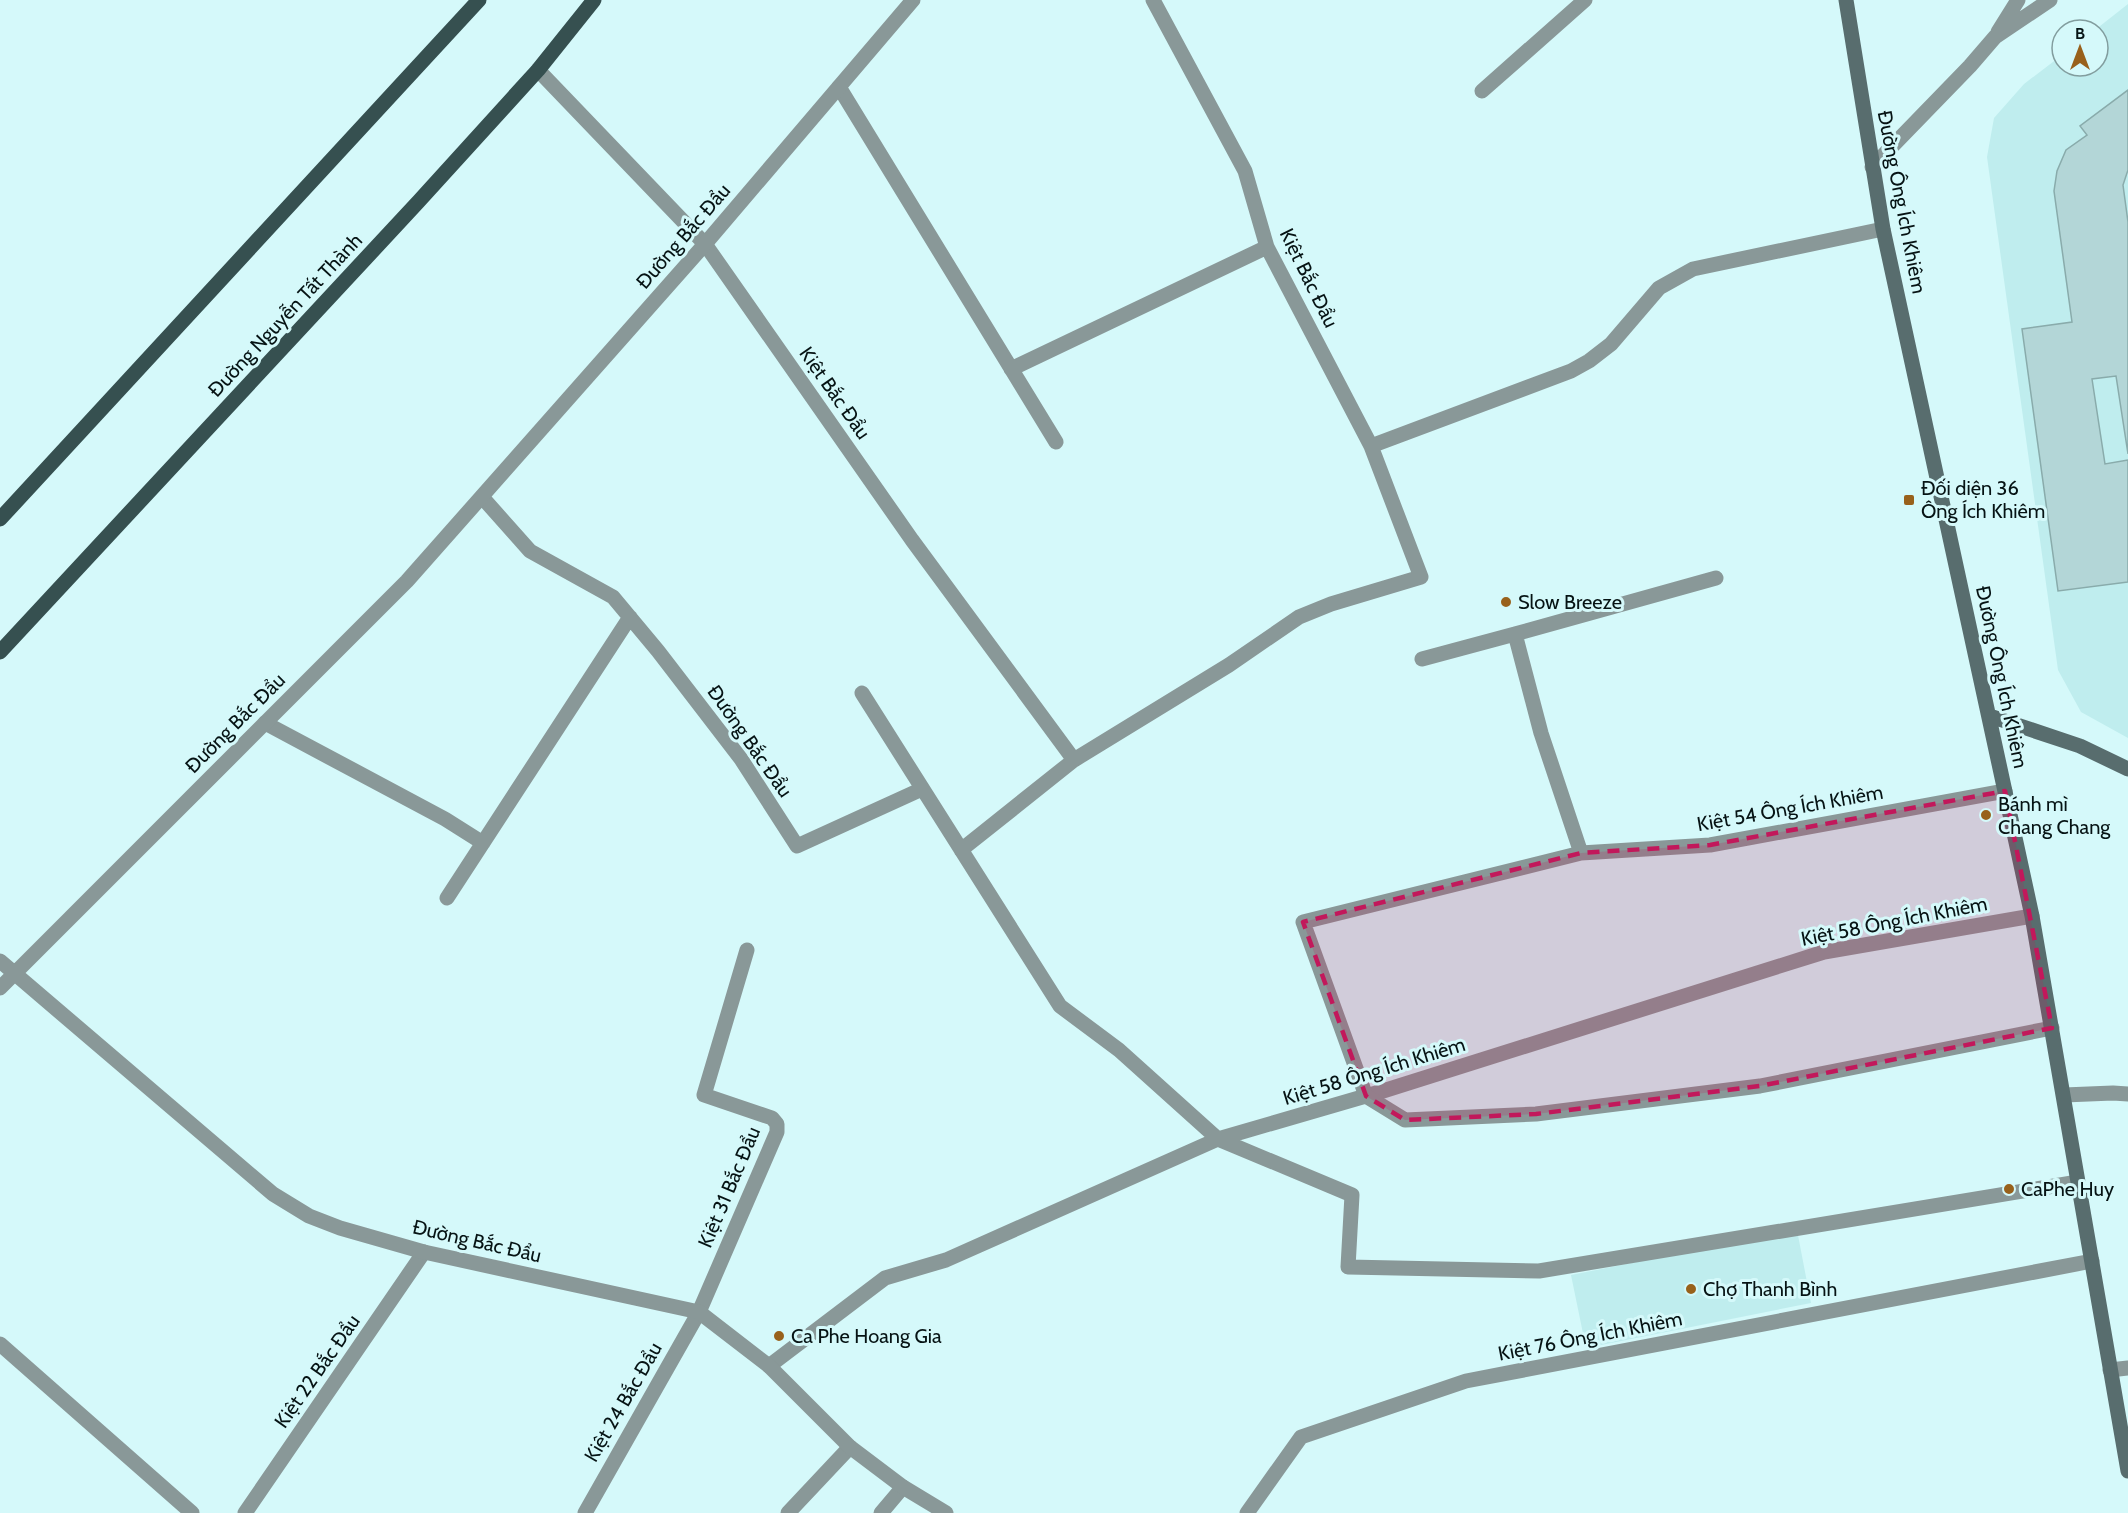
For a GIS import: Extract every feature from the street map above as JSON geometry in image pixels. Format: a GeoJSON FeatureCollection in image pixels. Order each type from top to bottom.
{"type":"FeatureCollection","features":[{"type":"Feature","properties":{"kind":"main road"},"geometry":{"type":"LineString","coordinates":[[0,519],[479,0]]}},
{"type":"Feature","properties":{"kind":"main road","name":"Đường Nguyễn Tất Thành"},"geometry":{"type":"LineString","coordinates":[[0,652],[411,210],[538,70],[594,0]]}},
{"type":"Feature","properties":{"kind":"main road","name":"Đường Ông Ích Khiêm"},"geometry":{"type":"LineString","coordinates":[[1846,0],[1883,229],[2032,916],[2128,1471]]}},
{"type":"Feature","properties":{"kind":"main road"},"geometry":{"type":"LineString","coordinates":[[1990,716],[2080,746],[2128,769]]}},
{"type":"Feature","properties":{"kind":"street","name":"Đường Bắc Đẩu"},"geometry":{"type":"LineString","coordinates":[[0,988],[407,581],[705,244],[913,0]]}},
{"type":"Feature","properties":{"kind":"street","name":"Kiệt Bắc Đẩu"},"geometry":{"type":"LineString","coordinates":[[538,70],[705,244],[912,540],[1074,760],[1230,665],[1299,617],[1331,604],[1421,577],[1371,446],[1267,247],[1245,171],[1153,0]]}},
{"type":"Feature","properties":{"kind":"street"},"geometry":{"type":"LineString","coordinates":[[1482,91],[1585,0]]}},
{"type":"Feature","properties":{"kind":"street"},"geometry":{"type":"LineString","coordinates":[[1872,167],[1970,66],[1995,37],[2018,0]]}},
{"type":"Feature","properties":{"kind":"street"},"geometry":{"type":"LineString","coordinates":[[1995,37],[2050,0]]}},
{"type":"Feature","properties":{"kind":"street"},"geometry":{"type":"LineString","coordinates":[[839,87],[1056,442]]}},
{"type":"Feature","properties":{"kind":"street"},"geometry":{"type":"LineString","coordinates":[[1371,446],[1571,371],[1611,344],[1659,288],[1693,269],[1883,229]]}},
{"type":"Feature","properties":{"kind":"street"},"geometry":{"type":"LineString","coordinates":[[1011,369],[1267,247]]}},
{"type":"Feature","properties":{"kind":"street","name":"Đường Bắc Đẩu"},"geometry":{"type":"LineString","coordinates":[[482,496],[530,551],[613,597],[741,759],[797,846],[922,789]]}},
{"type":"Feature","properties":{"kind":"street"},"geometry":{"type":"LineString","coordinates":[[1422,659],[1716,578]]}},
{"type":"Feature","properties":{"kind":"street"},"geometry":{"type":"LineString","coordinates":[[447,897],[630,617]]}},
{"type":"Feature","properties":{"kind":"street"},"geometry":{"type":"LineString","coordinates":[[1515,634],[1541,733],[1581,854]]}},
{"type":"Feature","properties":{"kind":"street"},"geometry":{"type":"LineString","coordinates":[[862,693],[1060,1006],[1119,1050],[1218,1139],[1352,1195],[1348,1267],[1539,1271],[2078,1182]]}},
{"type":"Feature","properties":{"kind":"street"},"geometry":{"type":"LineString","coordinates":[[265,723],[445,819],[483,843]]}},
{"type":"Feature","properties":{"kind":"street"},"geometry":{"type":"LineString","coordinates":[[961,850],[1074,760]]}},
{"type":"Feature","properties":{"kind":"street","name":"Kiệt 54 Ông Ích Khiêm"},"geometry":{"type":"LineString","coordinates":[[1366,1096],[1303,922],[1581,854],[1710,845],[2005,791]]}},
{"type":"Feature","properties":{"kind":"street","name":"Kiệt 58 Ông Ích Khiêm"},"geometry":{"type":"LineString","coordinates":[[769,1366],[885,1278],[946,1260],[1218,1139],[1366,1096],[1824,952],[2032,916]]}},
{"type":"Feature","properties":{"kind":"street","name":"Kiệt 31 Bắc Đẩu"},"geometry":{"type":"LineString","coordinates":[[699,1312],[777,1132],[777,1124],[772,1118],[704,1095],[747,950]]}},
{"type":"Feature","properties":{"kind":"street","name":"Đường Bắc Đẩu"},"geometry":{"type":"LineString","coordinates":[[0,961],[273,1194],[309,1216],[424,1252],[699,1312],[709,1317],[769,1366],[850,1447],[903,1487],[946,1513]]}},
{"type":"Feature","properties":{"kind":"street"},"geometry":{"type":"LineString","coordinates":[[1366,1096],[1405,1120],[1536,1114],[1760,1086],[2052,1028]]}},
{"type":"Feature","properties":{"kind":"street"},"geometry":{"type":"LineString","coordinates":[[2064,1095],[2128,1094]]}},
{"type":"Feature","properties":{"kind":"street","name":"Kiệt 22 Bắc Đẩu"},"geometry":{"type":"LineString","coordinates":[[245,1513],[424,1252]]}},
{"type":"Feature","properties":{"kind":"street","name":"Kiệt 76 Ông Ích Khiêm"},"geometry":{"type":"LineString","coordinates":[[1247,1513],[1301,1437],[1466,1381],[2092,1261]]}},
{"type":"Feature","properties":{"kind":"street","name":"Kiệt 24 Bắc Đẩu"},"geometry":{"type":"LineString","coordinates":[[585,1513],[699,1312]]}},
{"type":"Feature","properties":{"kind":"street"},"geometry":{"type":"LineString","coordinates":[[0,1344],[192,1513]]}},
{"type":"Feature","properties":{"kind":"street"},"geometry":{"type":"LineString","coordinates":[[2110,1370],[2128,1368]]}},
{"type":"Feature","properties":{"kind":"street"},"geometry":{"type":"LineString","coordinates":[[788,1513],[850,1447]]}},
{"type":"Feature","properties":{"kind":"street"},"geometry":{"type":"LineString","coordinates":[[881,1513],[903,1487]]}},
{"type":"Feature","properties":{"kind":"highlighted area"},"geometry":{"type":"Polygon","coordinates":[[[2005,791],[2052,1028],[1760,1086],[1536,1114],[1405,1120],[1366,1096],[1303,922],[1581,853],[1710,845],[2005,791]]]}},
{"type":"Feature","properties":{"kind":"shaded area"},"geometry":{"type":"Polygon","coordinates":[[[2128,4],[2128,738],[2081,712],[2058,670],[1987,157],[1994,118],[2024,84],[2050,64],[2050,78],[2110,78],[2110,18],[2128,4]]]}},
{"type":"Feature","properties":{"kind":"shaded area","name":"Chợ Thanh Bình"},"geometry":{"type":"Polygon","coordinates":[[[1797,1230],[1811,1303],[1586,1348],[1571,1275],[1797,1230]]]}},
{"type":"Feature","properties":{"kind":"building"},"geometry":{"type":"Polygon","coordinates":[[[2128,90],[2128,170],[2123,185],[2128,222],[2128,454],[2116,376],[2092,379],[2105,464],[2128,460],[2128,582],[2058,591],[2022,329],[2072,322],[2054,191],[2057,171],[2066,150],[2087,135],[2080,126],[2128,90]]]}},
{"type":"Feature","properties":{"kind":"place","name":"Đối diện 36 Ông Ích Khiêm"},"geometry":{"type":"Point","coordinates":[1909,500]}},
{"type":"Feature","properties":{"kind":"place","name":"Slow Breeze"},"geometry":{"type":"Point","coordinates":[1506,602]}},
{"type":"Feature","properties":{"kind":"place","name":"Bánh mì Chang Chang"},"geometry":{"type":"Point","coordinates":[1986,815]}},
{"type":"Feature","properties":{"kind":"place","name":"CaPhe Huy"},"geometry":{"type":"Point","coordinates":[2009,1189]}},
{"type":"Feature","properties":{"kind":"place","name":"Chợ Thanh Bình"},"geometry":{"type":"Point","coordinates":[1691,1289]}},
{"type":"Feature","properties":{"kind":"place","name":"Ca Phe Hoang Gia"},"geometry":{"type":"Point","coordinates":[779,1336]}}]}
